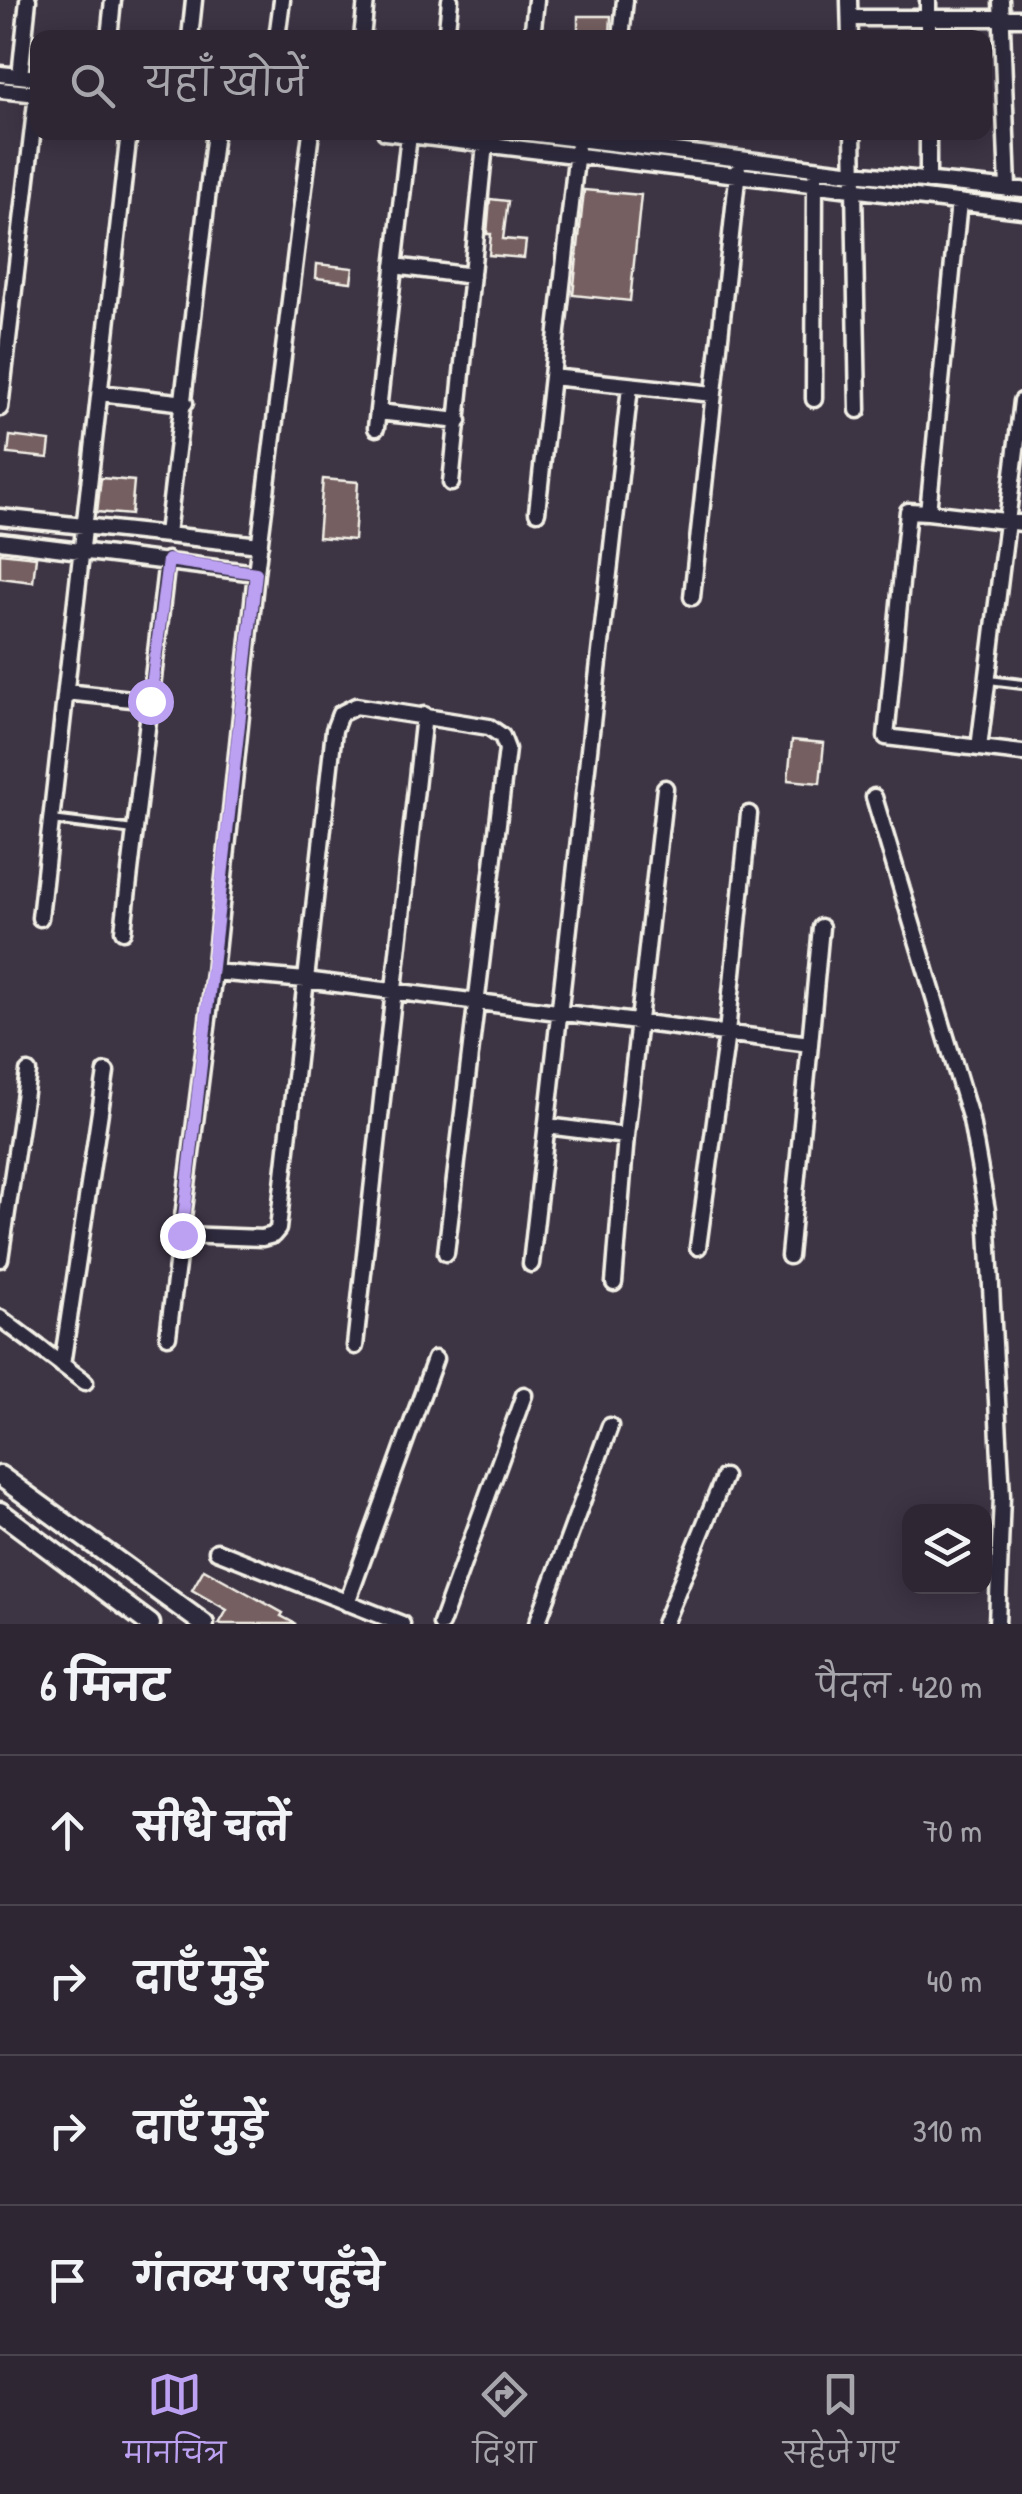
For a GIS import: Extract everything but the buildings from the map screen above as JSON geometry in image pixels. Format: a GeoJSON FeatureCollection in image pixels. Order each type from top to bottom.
{"type":"FeatureCollection","features":[{"type":"Feature","properties":{"kind":"street"},"geometry":{"type":"LineString","coordinates":[[20,76],[28,0]]}},
{"type":"Feature","properties":{"kind":"street"},"geometry":{"type":"LineString","coordinates":[[110,30],[113,0]]}},
{"type":"Feature","properties":{"kind":"street"},"geometry":{"type":"LineString","coordinates":[[191,30],[194,0]]}},
{"type":"Feature","properties":{"kind":"street"},"geometry":{"type":"LineString","coordinates":[[279,30],[282,0]]}},
{"type":"Feature","properties":{"kind":"street"},"geometry":{"type":"LineString","coordinates":[[363,30],[366,0]]}},
{"type":"Feature","properties":{"kind":"street"},"geometry":{"type":"LineString","coordinates":[[447,30],[450,0]]}},
{"type":"Feature","properties":{"kind":"street"},"geometry":{"type":"LineString","coordinates":[[533,30],[536,0]]}},
{"type":"Feature","properties":{"kind":"street"},"geometry":{"type":"LineString","coordinates":[[621,30],[625,0]]}},
{"type":"Feature","properties":{"kind":"street"},"geometry":{"type":"LineString","coordinates":[[849,0],[850,30]]}},
{"type":"Feature","properties":{"kind":"street"},"geometry":{"type":"LineString","coordinates":[[928,0],[928,30]]}},
{"type":"Feature","properties":{"kind":"street"},"geometry":{"type":"LineString","coordinates":[[618,140],[814,186],[854,181],[928,181],[1015,189],[1000,0]]}},
{"type":"Feature","properties":{"kind":"street"},"geometry":{"type":"LineString","coordinates":[[850,18],[1022,18]]}},
{"type":"Feature","properties":{"kind":"street"},"geometry":{"type":"LineString","coordinates":[[0,74],[30,77]]}},
{"type":"Feature","properties":{"kind":"street"},"geometry":{"type":"LineString","coordinates":[[0,90],[30,93]]}},
{"type":"Feature","properties":{"kind":"street"},"geometry":{"type":"LineString","coordinates":[[0,408],[32,140]]}},
{"type":"Feature","properties":{"kind":"street"},"geometry":{"type":"LineString","coordinates":[[40,918],[128,140]]}},
{"type":"Feature","properties":{"kind":"street"},"geometry":{"type":"LineString","coordinates":[[167,534],[214,140]]}},
{"type":"Feature","properties":{"kind":"street"},"geometry":{"type":"LineString","coordinates":[[168,1336],[310,140]]}},
{"type":"Feature","properties":{"kind":"street"},"geometry":{"type":"LineString","coordinates":[[408,140],[376,420],[458,421]]}},
{"type":"Feature","properties":{"kind":"street"},"geometry":{"type":"LineString","coordinates":[[451,140],[578,148],[739,167],[816,168],[854,181],[1022,210]]}},
{"type":"Feature","properties":{"kind":"street"},"geometry":{"type":"LineString","coordinates":[[550,140],[578,148],[603,140]]}},
{"type":"Feature","properties":{"kind":"street"},"geometry":{"type":"LineString","coordinates":[[852,140],[858,410]]}},
{"type":"Feature","properties":{"kind":"street"},"geometry":{"type":"LineString","coordinates":[[928,140],[928,181]]}},
{"type":"Feature","properties":{"kind":"street"},"geometry":{"type":"LineString","coordinates":[[451,483],[485,144]]}},
{"type":"Feature","properties":{"kind":"street"},"geometry":{"type":"LineString","coordinates":[[537,512],[578,148]]}},
{"type":"Feature","properties":{"kind":"street"},"geometry":{"type":"LineString","coordinates":[[692,596],[739,167]]}},
{"type":"Feature","properties":{"kind":"street"},"geometry":{"type":"LineString","coordinates":[[814,400],[816,168]]}},
{"type":"Feature","properties":{"kind":"street"},"geometry":{"type":"LineString","coordinates":[[928,512],[959,202]]}},
{"type":"Feature","properties":{"kind":"street"},"geometry":{"type":"LineString","coordinates":[[394,266],[472,276]]}},
{"type":"Feature","properties":{"kind":"street"},"geometry":{"type":"LineString","coordinates":[[552,377],[713,394]]}},
{"type":"Feature","properties":{"kind":"street"},"geometry":{"type":"LineString","coordinates":[[531,1264],[630,387]]}},
{"type":"Feature","properties":{"kind":"street"},"geometry":{"type":"LineString","coordinates":[[100,392],[184,404]]}},
{"type":"Feature","properties":{"kind":"street"},"geometry":{"type":"LineString","coordinates":[[980,748],[1014,522],[1022,401]]}},
{"type":"Feature","properties":{"kind":"street"},"geometry":{"type":"LineString","coordinates":[[1014,522],[908,511],[886,738],[1022,753]]}},
{"type":"Feature","properties":{"kind":"street"},"geometry":{"type":"LineString","coordinates":[[0,517],[260,545]]}},
{"type":"Feature","properties":{"kind":"street"},"geometry":{"type":"LineString","coordinates":[[0,542],[256,573]]}},
{"type":"Feature","properties":{"kind":"street"},"geometry":{"type":"LineString","coordinates":[[124,930],[168,560]]}},
{"type":"Feature","properties":{"kind":"street"},"geometry":{"type":"LineString","coordinates":[[66,692],[150,701]]}},
{"type":"Feature","properties":{"kind":"street"},"geometry":{"type":"LineString","coordinates":[[182,1235],[262,1238],[278,1228],[334,730],[340,714],[356,706],[489,727],[502,736],[507,749],[446,1253]]}},
{"type":"Feature","properties":{"kind":"street"},"geometry":{"type":"LineString","coordinates":[[355,1346],[424,715]]}},
{"type":"Feature","properties":{"kind":"street"},"geometry":{"type":"LineString","coordinates":[[614,1282],[626,1136],[665,788]]}},
{"type":"Feature","properties":{"kind":"street"},"geometry":{"type":"LineString","coordinates":[[874,796],[971,1120],[987,1210],[1002,1496],[997,1624]]}},
{"type":"Feature","properties":{"kind":"street"},"geometry":{"type":"LineString","coordinates":[[698,1247],[727,1033],[749,814]]}},
{"type":"Feature","properties":{"kind":"street"},"geometry":{"type":"LineString","coordinates":[[789,1256],[821,928]]}},
{"type":"Feature","properties":{"kind":"street"},"geometry":{"type":"LineString","coordinates":[[214,972],[810,1044]]}},
{"type":"Feature","properties":{"kind":"street"},"geometry":{"type":"LineString","coordinates":[[0,1259],[28,1072]]}},
{"type":"Feature","properties":{"kind":"street"},"geometry":{"type":"LineString","coordinates":[[62,1365],[106,1072]]}},
{"type":"Feature","properties":{"kind":"street"},"geometry":{"type":"LineString","coordinates":[[547,1126],[626,1136]]}},
{"type":"Feature","properties":{"kind":"street"},"geometry":{"type":"LineString","coordinates":[[0,1318],[85,1382]]}},
{"type":"Feature","properties":{"kind":"street"},"geometry":{"type":"LineString","coordinates":[[348,1602],[434,1360]]}},
{"type":"Feature","properties":{"kind":"street"},"geometry":{"type":"LineString","coordinates":[[441,1624],[524,1394]]}},
{"type":"Feature","properties":{"kind":"street"},"geometry":{"type":"LineString","coordinates":[[537,1624],[610,1426]]}},
{"type":"Feature","properties":{"kind":"street"},"geometry":{"type":"LineString","coordinates":[[0,1476],[204,1624]]}},
{"type":"Feature","properties":{"kind":"street"},"geometry":{"type":"LineString","coordinates":[[664,1624],[724,1477]]}},
{"type":"Feature","properties":{"kind":"street"},"geometry":{"type":"LineString","coordinates":[[0,1512],[150,1624]]}},
{"type":"Feature","properties":{"kind":"street"},"geometry":{"type":"LineString","coordinates":[[218,1551],[402,1624]]}},
{"type":"Feature","properties":{"kind":"lane"},"geometry":{"type":"LineString","coordinates":[[988,680],[1022,684]]}},
{"type":"Feature","properties":{"kind":"lane"},"geometry":{"type":"LineString","coordinates":[[51,820],[135,830]]}},
{"type":"Feature","properties":{"kind":"route"},"geometry":{"type":"LineString","coordinates":[[150,701],[168,560],[256,573],[182,1235]]}}]}
